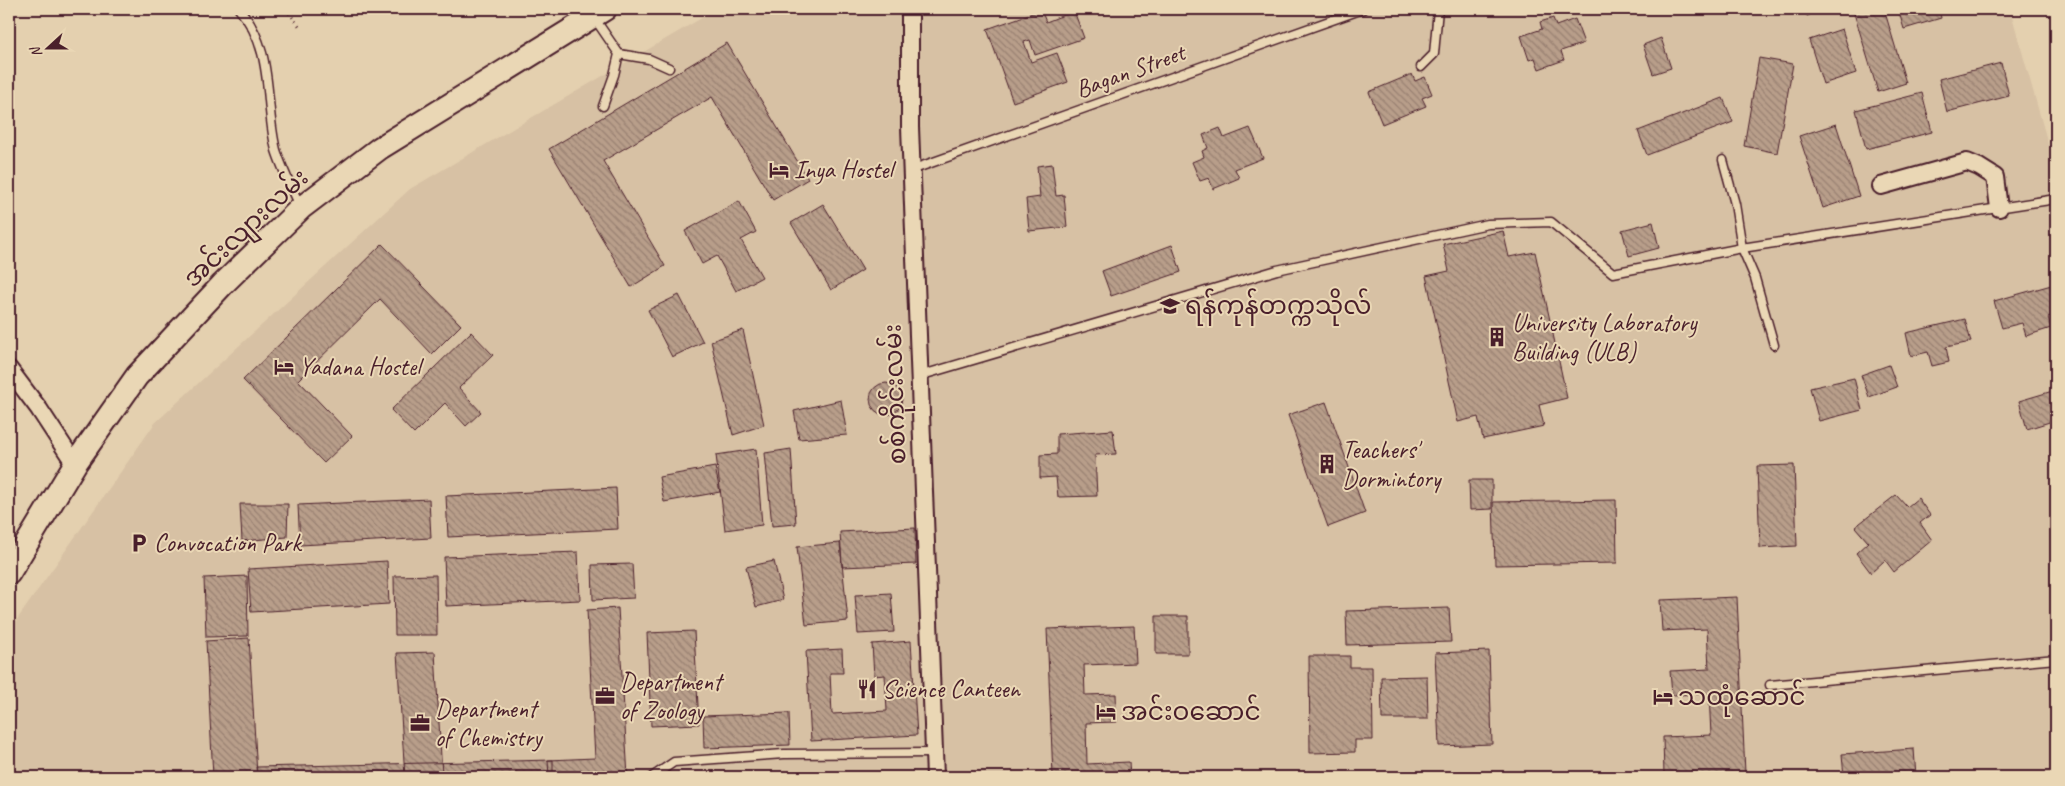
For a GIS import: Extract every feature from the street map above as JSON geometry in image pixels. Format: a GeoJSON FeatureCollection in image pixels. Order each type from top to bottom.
{"type":"FeatureCollection","features":[{"type":"Feature","properties":{"kind":"main road","name":"အင်းလျားလမ်း"},"geometry":{"type":"LineString","coordinates":[[9,573],[75,464],[137,376],[223,284],[301,208],[380,148],[599,12]]}},
{"type":"Feature","properties":{"kind":"street","name":"စစ်ကိုင်းလမ်း"},"geometry":{"type":"LineString","coordinates":[[910,9],[911,170],[935,777]]}},
{"type":"Feature","properties":{"kind":"street"},"geometry":{"type":"LineString","coordinates":[[1881,186],[1967,162],[1994,177],[1999,208]]}},
{"type":"Feature","properties":{"kind":"street"},"geometry":{"type":"LineString","coordinates":[[9,369],[39,409],[75,464]]}},
{"type":"Feature","properties":{"kind":"lane"},"geometry":{"type":"LineString","coordinates":[[239,9],[248,19],[260,47],[268,75],[268,110],[277,151],[301,208]]}},
{"type":"Feature","properties":{"kind":"lane","name":"Bagan Street"},"geometry":{"type":"LineString","coordinates":[[911,170],[1363,9]]}},
{"type":"Feature","properties":{"kind":"lane"},"geometry":{"type":"LineString","coordinates":[[1421,67],[1434,54],[1438,9]]}},
{"type":"Feature","properties":{"kind":"lane"},"geometry":{"type":"LineString","coordinates":[[599,12],[619,54],[603,106]]}},
{"type":"Feature","properties":{"kind":"lane"},"geometry":{"type":"LineString","coordinates":[[619,54],[649,59],[670,68]]}},
{"type":"Feature","properties":{"kind":"lane"},"geometry":{"type":"LineString","coordinates":[[1722,160],[1735,204],[1742,248],[1755,278],[1774,345]]}},
{"type":"Feature","properties":{"kind":"lane"},"geometry":{"type":"LineString","coordinates":[[920,376],[1277,270],[1488,224],[1551,222],[1613,273],[1742,248],[2056,199]]}},
{"type":"Feature","properties":{"kind":"lane"},"geometry":{"type":"LineString","coordinates":[[1770,685],[2056,659]]}},
{"type":"Feature","properties":{"kind":"lane"},"geometry":{"type":"LineString","coordinates":[[652,777],[674,762],[784,754],[934,753]]}},
{"type":"Feature","properties":{"kind":"path"},"geometry":{"type":"LineString","coordinates":[[286,9],[300,27]]}},
{"type":"Feature","properties":{"kind":"shaded area","name":"ရန်ကုန်တက္ကသိုလ်"},"geometry":{"type":"Polygon","coordinates":[[[717,9],[2010,9],[2056,172],[2056,777],[9,777],[9,631],[155,423],[410,189],[717,9]]]}},
{"type":"Feature","properties":{"kind":"building"},"geometry":{"type":"Polygon","coordinates":[[[1804,9],[1823,9],[1807,16],[1804,9]]]}},
{"type":"Feature","properties":{"kind":"building"},"geometry":{"type":"Polygon","coordinates":[[[1884,9],[1906,83],[1878,92],[1853,10],[1884,9]]]}},
{"type":"Feature","properties":{"kind":"building"},"geometry":{"type":"Polygon","coordinates":[[[1898,9],[1939,9],[1941,18],[1904,29],[1898,9]]]}},
{"type":"Feature","properties":{"kind":"building"},"geometry":{"type":"Polygon","coordinates":[[[1041,10],[1046,22],[1074,11],[1084,38],[1035,55],[1030,40],[1024,42],[1031,62],[1057,53],[1068,82],[1013,102],[987,29],[1041,10]]]}},
{"type":"Feature","properties":{"kind":"building"},"geometry":{"type":"Polygon","coordinates":[[[1553,18],[1556,26],[1575,19],[1584,43],[1561,51],[1564,60],[1539,69],[1535,58],[1529,60],[1521,36],[1542,29],[1540,22],[1553,18]]]}},
{"type":"Feature","properties":{"kind":"building"},"geometry":{"type":"Polygon","coordinates":[[[1842,29],[1856,73],[1823,84],[1809,40],[1842,29]]]}},
{"type":"Feature","properties":{"kind":"building"},"geometry":{"type":"Polygon","coordinates":[[[1661,38],[1671,68],[1653,74],[1643,45],[1661,38]]]}},
{"type":"Feature","properties":{"kind":"building","name":"Inya Hostel"},"geometry":{"type":"Polygon","coordinates":[[[727,43],[808,179],[773,200],[712,97],[603,161],[665,266],[631,287],[549,149],[727,43]]]}},
{"type":"Feature","properties":{"kind":"building"},"geometry":{"type":"Polygon","coordinates":[[[1759,58],[1793,64],[1777,153],[1744,146],[1759,58]]]}},
{"type":"Feature","properties":{"kind":"building"},"geometry":{"type":"Polygon","coordinates":[[[2001,63],[2009,96],[1947,112],[1939,79],[2001,63]]]}},
{"type":"Feature","properties":{"kind":"building"},"geometry":{"type":"Polygon","coordinates":[[[1412,74],[1415,81],[1425,77],[1432,94],[1422,98],[1426,106],[1382,124],[1369,92],[1412,74]]]}},
{"type":"Feature","properties":{"kind":"building"},"geometry":{"type":"Polygon","coordinates":[[[1922,93],[1932,132],[1866,149],[1856,110],[1922,93]]]}},
{"type":"Feature","properties":{"kind":"building"},"geometry":{"type":"Polygon","coordinates":[[[1723,98],[1733,122],[1647,155],[1638,131],[1723,98]]]}},
{"type":"Feature","properties":{"kind":"building"},"geometry":{"type":"Polygon","coordinates":[[[1836,124],[1859,196],[1823,208],[1799,136],[1836,124]]]}},
{"type":"Feature","properties":{"kind":"building"},"geometry":{"type":"Polygon","coordinates":[[[1220,128],[1224,138],[1250,128],[1263,158],[1235,169],[1239,178],[1213,189],[1209,178],[1200,181],[1192,162],[1204,157],[1202,151],[1208,148],[1203,135],[1220,128]]]}},
{"type":"Feature","properties":{"kind":"building"},"geometry":{"type":"Polygon","coordinates":[[[1052,164],[1056,196],[1064,195],[1067,227],[1029,231],[1026,199],[1040,197],[1037,166],[1052,164]]]}},
{"type":"Feature","properties":{"kind":"building"},"geometry":{"type":"Polygon","coordinates":[[[739,201],[756,232],[741,240],[762,277],[736,291],[717,256],[702,264],[685,231],[739,201]]]}},
{"type":"Feature","properties":{"kind":"building"},"geometry":{"type":"Polygon","coordinates":[[[823,204],[863,270],[831,290],[791,223],[823,204]]]}},
{"type":"Feature","properties":{"kind":"building"},"geometry":{"type":"Polygon","coordinates":[[[1653,222],[1659,248],[1629,256],[1622,230],[1653,222]]]}},
{"type":"Feature","properties":{"kind":"building","name":"University Laboratory Building (ULB)"},"geometry":{"type":"Polygon","coordinates":[[[1503,231],[1509,257],[1535,252],[1567,398],[1539,405],[1544,426],[1483,439],[1478,417],[1458,422],[1426,276],[1449,271],[1443,244],[1503,231]]]}},
{"type":"Feature","properties":{"kind":"building","name":"Yadana Hostel"},"geometry":{"type":"Polygon","coordinates":[[[382,244],[461,325],[432,354],[380,299],[298,380],[352,436],[324,463],[243,380],[382,244]]]}},
{"type":"Feature","properties":{"kind":"building"},"geometry":{"type":"Polygon","coordinates":[[[1172,245],[1181,272],[1111,296],[1102,271],[1172,245]]]}},
{"type":"Feature","properties":{"kind":"building"},"geometry":{"type":"Polygon","coordinates":[[[2055,284],[2056,314],[2048,317],[2051,328],[2026,336],[2022,323],[2002,328],[1994,301],[2055,284]]]}},
{"type":"Feature","properties":{"kind":"building"},"geometry":{"type":"Polygon","coordinates":[[[679,295],[703,342],[672,357],[648,310],[679,295]]]}},
{"type":"Feature","properties":{"kind":"building"},"geometry":{"type":"Polygon","coordinates":[[[1965,319],[1971,342],[1946,347],[1949,362],[1932,366],[1928,352],[1911,356],[1906,333],[1965,319]]]}},
{"type":"Feature","properties":{"kind":"building"},"geometry":{"type":"Polygon","coordinates":[[[743,330],[764,425],[733,435],[711,341],[743,330]]]}},
{"type":"Feature","properties":{"kind":"building"},"geometry":{"type":"Polygon","coordinates":[[[471,332],[493,355],[459,388],[481,412],[466,426],[445,403],[414,434],[391,410],[471,332]]]}},
{"type":"Feature","properties":{"kind":"building"},"geometry":{"type":"Polygon","coordinates":[[[1889,365],[1897,387],[1869,397],[1861,375],[1889,365]]]}},
{"type":"Feature","properties":{"kind":"building"},"geometry":{"type":"Polygon","coordinates":[[[1854,378],[1862,410],[1819,421],[1810,388],[1854,378]]]}},
{"type":"Feature","properties":{"kind":"building"},"geometry":{"type":"Polygon","coordinates":[[[886,383],[897,388],[902,399],[897,410],[886,415],[875,410],[870,399],[875,388],[886,383]]]}},
{"type":"Feature","properties":{"kind":"building"},"geometry":{"type":"Polygon","coordinates":[[[2056,390],[2056,420],[2027,429],[2019,401],[2056,390]]]}},
{"type":"Feature","properties":{"kind":"building"},"geometry":{"type":"Polygon","coordinates":[[[841,400],[847,435],[799,439],[794,411],[841,400]]]}},
{"type":"Feature","properties":{"kind":"building","name":"Teachers' Dormintory"},"geometry":{"type":"Polygon","coordinates":[[[1326,402],[1365,513],[1328,527],[1288,415],[1326,402]]]}},
{"type":"Feature","properties":{"kind":"building"},"geometry":{"type":"Polygon","coordinates":[[[1113,430],[1116,454],[1095,455],[1097,496],[1058,497],[1056,477],[1040,478],[1040,455],[1057,454],[1057,434],[1113,430]]]}},
{"type":"Feature","properties":{"kind":"building"},"geometry":{"type":"Polygon","coordinates":[[[756,449],[762,525],[725,530],[716,455],[756,449]]]}},
{"type":"Feature","properties":{"kind":"building"},"geometry":{"type":"Polygon","coordinates":[[[791,449],[796,524],[772,526],[765,453],[791,449]]]}},
{"type":"Feature","properties":{"kind":"building"},"geometry":{"type":"Polygon","coordinates":[[[1794,465],[1797,546],[1760,548],[1757,466],[1794,465]]]}},
{"type":"Feature","properties":{"kind":"building"},"geometry":{"type":"Polygon","coordinates":[[[715,467],[720,492],[664,502],[659,477],[715,467]]]}},
{"type":"Feature","properties":{"kind":"building"},"geometry":{"type":"Polygon","coordinates":[[[1469,480],[1492,480],[1492,509],[1470,510],[1469,480]]]}},
{"type":"Feature","properties":{"kind":"building"},"geometry":{"type":"Polygon","coordinates":[[[616,488],[618,529],[448,537],[446,496],[616,488]]]}},
{"type":"Feature","properties":{"kind":"building"},"geometry":{"type":"Polygon","coordinates":[[[1896,495],[1907,507],[1918,498],[1930,515],[1920,523],[1932,540],[1894,572],[1885,560],[1871,573],[1856,553],[1868,542],[1855,527],[1896,495]]]}},
{"type":"Feature","properties":{"kind":"building"},"geometry":{"type":"Polygon","coordinates":[[[429,499],[431,538],[300,545],[298,505],[429,499]]]}},
{"type":"Feature","properties":{"kind":"building"},"geometry":{"type":"Polygon","coordinates":[[[1616,500],[1617,563],[1495,565],[1493,502],[1616,500]]]}},
{"type":"Feature","properties":{"kind":"building"},"geometry":{"type":"Polygon","coordinates":[[[240,504],[288,504],[287,537],[242,541],[240,504]]]}},
{"type":"Feature","properties":{"kind":"building"},"geometry":{"type":"Polygon","coordinates":[[[915,528],[916,564],[842,567],[840,532],[915,528]]]}},
{"type":"Feature","properties":{"kind":"building"},"geometry":{"type":"Polygon","coordinates":[[[840,543],[848,621],[806,625],[797,547],[840,543]]]}},
{"type":"Feature","properties":{"kind":"building"},"geometry":{"type":"Polygon","coordinates":[[[578,552],[580,600],[446,606],[444,557],[578,552]]]}},
{"type":"Feature","properties":{"kind":"building"},"geometry":{"type":"Polygon","coordinates":[[[387,561],[389,604],[251,612],[248,569],[387,561]]]}},
{"type":"Feature","properties":{"kind":"building"},"geometry":{"type":"Polygon","coordinates":[[[774,561],[783,600],[756,607],[746,567],[774,561]]]}},
{"type":"Feature","properties":{"kind":"building"},"geometry":{"type":"Polygon","coordinates":[[[632,564],[634,598],[593,600],[592,565],[632,564]]]}},
{"type":"Feature","properties":{"kind":"building"},"geometry":{"type":"Polygon","coordinates":[[[436,575],[437,635],[395,635],[394,576],[436,575]]]}},
{"type":"Feature","properties":{"kind":"building"},"geometry":{"type":"Polygon","coordinates":[[[247,576],[248,636],[206,637],[204,578],[247,576]]]}},
{"type":"Feature","properties":{"kind":"building"},"geometry":{"type":"Polygon","coordinates":[[[891,593],[894,632],[858,634],[855,595],[891,593]]]}},
{"type":"Feature","properties":{"kind":"building"},"geometry":{"type":"Polygon","coordinates":[[[1737,597],[1745,773],[1664,776],[1663,737],[1711,735],[1709,694],[1672,695],[1670,671],[1709,669],[1707,629],[1662,631],[1660,600],[1737,597]]]}},
{"type":"Feature","properties":{"kind":"building"},"geometry":{"type":"Polygon","coordinates":[[[618,608],[628,777],[549,777],[548,760],[595,758],[587,610],[618,608]]]}},
{"type":"Feature","properties":{"kind":"building"},"geometry":{"type":"Polygon","coordinates":[[[1449,608],[1451,642],[1347,645],[1346,611],[1449,608]]]}},
{"type":"Feature","properties":{"kind":"building"},"geometry":{"type":"Polygon","coordinates":[[[1156,616],[1188,616],[1188,654],[1156,654],[1156,616]]]}},
{"type":"Feature","properties":{"kind":"building"},"geometry":{"type":"Polygon","coordinates":[[[1134,626],[1136,663],[1084,665],[1085,695],[1116,694],[1117,722],[1086,723],[1087,764],[1129,762],[1130,777],[1053,777],[1047,629],[1134,626]]]}},
{"type":"Feature","properties":{"kind":"building"},"geometry":{"type":"Polygon","coordinates":[[[694,631],[699,724],[651,726],[647,633],[694,631]]]}},
{"type":"Feature","properties":{"kind":"building"},"geometry":{"type":"Polygon","coordinates":[[[249,638],[257,775],[290,774],[290,777],[213,777],[206,641],[249,638]]]}},
{"type":"Feature","properties":{"kind":"building"},"geometry":{"type":"Polygon","coordinates":[[[911,641],[917,735],[811,741],[806,651],[842,649],[843,673],[830,673],[832,714],[887,711],[885,675],[874,676],[872,644],[911,641]]]}},
{"type":"Feature","properties":{"kind":"building"},"geometry":{"type":"Polygon","coordinates":[[[1489,651],[1492,744],[1439,746],[1435,653],[1489,651]]]}},
{"type":"Feature","properties":{"kind":"building"},"geometry":{"type":"Polygon","coordinates":[[[435,652],[442,775],[405,777],[397,653],[435,652]]]}},
{"type":"Feature","properties":{"kind":"building"},"geometry":{"type":"Polygon","coordinates":[[[1309,656],[1350,656],[1350,667],[1372,667],[1373,740],[1355,740],[1355,752],[1310,753],[1309,656]]]}},
{"type":"Feature","properties":{"kind":"building"},"geometry":{"type":"Polygon","coordinates":[[[1427,676],[1428,719],[1382,719],[1381,677],[1427,676]]]}},
{"type":"Feature","properties":{"kind":"building"},"geometry":{"type":"Polygon","coordinates":[[[789,713],[790,745],[704,748],[703,716],[789,713]]]}},
{"type":"Feature","properties":{"kind":"building"},"geometry":{"type":"Polygon","coordinates":[[[1914,749],[1916,777],[1844,777],[1842,754],[1914,749]]]}},
{"type":"Feature","properties":{"kind":"building"},"geometry":{"type":"Polygon","coordinates":[[[553,760],[553,773],[257,777],[256,767],[553,760]]]}},
{"type":"Feature","properties":{"kind":"building"},"geometry":{"type":"Polygon","coordinates":[[[798,772],[798,777],[726,777],[798,772]]]}},
{"type":"Feature","properties":{"kind":"place","name":"Inya Hostel"},"geometry":{"type":"Point","coordinates":[779,170]}},
{"type":"Feature","properties":{"kind":"place","name":"ရန်ကုန်တက္ကသိုလ်"},"geometry":{"type":"Point","coordinates":[1170,306]}},
{"type":"Feature","properties":{"kind":"place","name":"University Laboratory Building (ULB)"},"geometry":{"type":"Point","coordinates":[1497,337]}},
{"type":"Feature","properties":{"kind":"place","name":"Yadana Hostel"},"geometry":{"type":"Point","coordinates":[284,367]}},
{"type":"Feature","properties":{"kind":"place","name":"Teachers' Dormintory"},"geometry":{"type":"Point","coordinates":[1327,464]}},
{"type":"Feature","properties":{"kind":"place","name":"Convocation Park"},"geometry":{"type":"Point","coordinates":[139,543]}},
{"type":"Feature","properties":{"kind":"place","name":"Science Canteen"},"geometry":{"type":"Point","coordinates":[867,689]}},
{"type":"Feature","properties":{"kind":"place","name":"Department of Zoology"},"geometry":{"type":"Point","coordinates":[605,696]}},
{"type":"Feature","properties":{"kind":"place","name":"သထုံဆောင်"},"geometry":{"type":"Point","coordinates":[1663,697]}},
{"type":"Feature","properties":{"kind":"place","name":"အင်းဝ‌ဆောင်"},"geometry":{"type":"Point","coordinates":[1106,712]}},
{"type":"Feature","properties":{"kind":"place","name":"Department of Chemistry"},"geometry":{"type":"Point","coordinates":[420,723]}}]}
